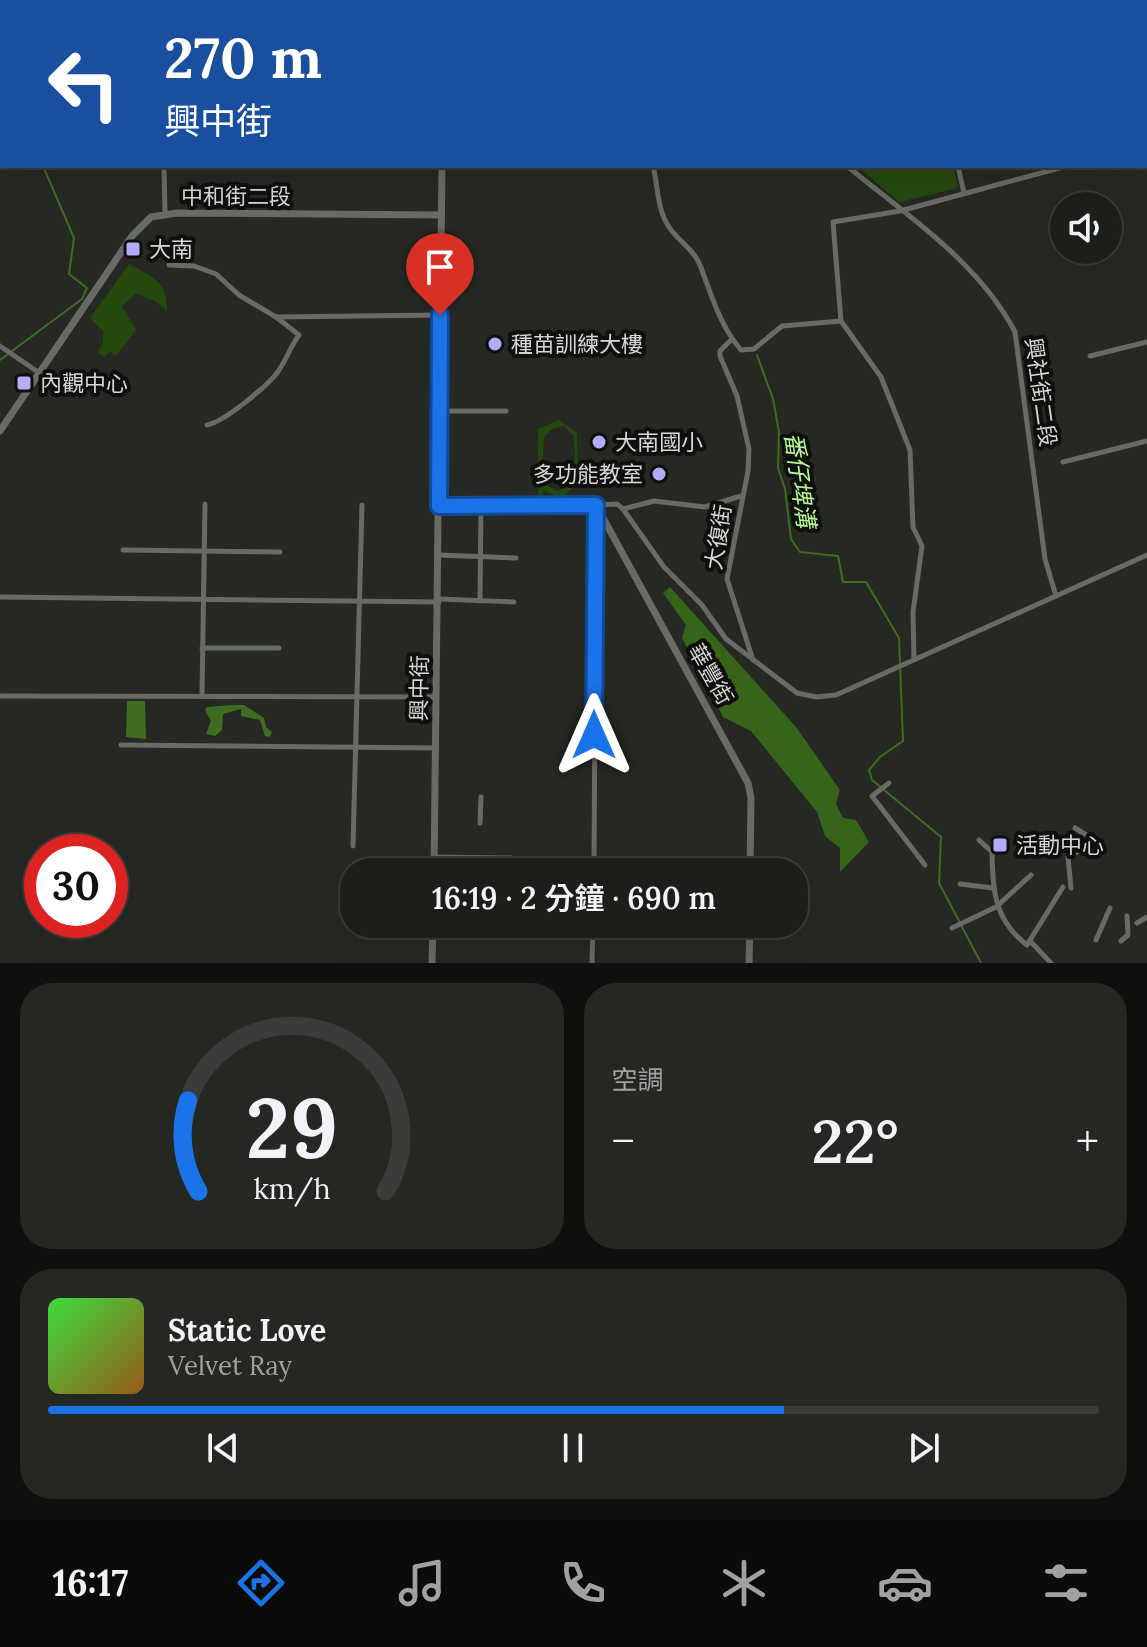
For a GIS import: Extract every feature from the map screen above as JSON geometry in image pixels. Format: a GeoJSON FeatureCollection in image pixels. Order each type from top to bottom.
{"type":"FeatureCollection","features":[{"type":"Feature","properties":{"kind":"street"},"geometry":{"type":"LineString","coordinates":[[164,168],[165,214]]}},
{"type":"Feature","properties":{"kind":"street","name":"興中街"},"geometry":{"type":"LineString","coordinates":[[434,857],[442,168]]}},
{"type":"Feature","properties":{"kind":"street"},"geometry":{"type":"LineString","coordinates":[[654,168],[670,230],[679,235],[699,263],[709,299],[741,350],[748,351],[782,326],[841,321]]}},
{"type":"Feature","properties":{"kind":"street","name":"興社街二段"},"geometry":{"type":"LineString","coordinates":[[849,168],[966,266],[1004,311],[1015,332],[1045,559],[1056,596]]}},
{"type":"Feature","properties":{"kind":"street"},"geometry":{"type":"LineString","coordinates":[[958,168],[964,193]]}},
{"type":"Feature","properties":{"kind":"street"},"geometry":{"type":"LineString","coordinates":[[914,660],[913,612],[922,546],[913,527],[910,450],[881,377],[841,321],[833,222],[900,211],[1059,168]]}},
{"type":"Feature","properties":{"kind":"street","name":"中和街二段"},"geometry":{"type":"LineString","coordinates":[[0,431],[132,236],[151,217],[165,214],[441,215]]}},
{"type":"Feature","properties":{"kind":"street"},"geometry":{"type":"LineString","coordinates":[[169,265],[194,266],[216,274],[239,295],[299,335],[276,373],[220,423],[207,425]]}},
{"type":"Feature","properties":{"kind":"street"},"geometry":{"type":"LineString","coordinates":[[276,317],[440,315]]}},
{"type":"Feature","properties":{"kind":"street","name":"大復街"},"geometry":{"type":"LineString","coordinates":[[732,339],[720,351],[720,356],[737,396],[749,449],[748,471],[727,579],[753,661]]}},
{"type":"Feature","properties":{"kind":"street"},"geometry":{"type":"LineString","coordinates":[[1090,356],[1147,342]]}},
{"type":"Feature","properties":{"kind":"street"},"geometry":{"type":"LineString","coordinates":[[0,346],[38,372]]}},
{"type":"Feature","properties":{"kind":"street"},"geometry":{"type":"LineString","coordinates":[[440,411],[506,411]]}},
{"type":"Feature","properties":{"kind":"street"},"geometry":{"type":"LineString","coordinates":[[1063,462],[1147,441]]}},
{"type":"Feature","properties":{"kind":"street"},"geometry":{"type":"LineString","coordinates":[[439,506],[617,504],[623,509],[654,501],[705,507],[741,496]]}},
{"type":"Feature","properties":{"kind":"street"},"geometry":{"type":"LineString","coordinates":[[202,695],[205,504]]}},
{"type":"Feature","properties":{"kind":"street"},"geometry":{"type":"LineString","coordinates":[[353,846],[362,505]]}},
{"type":"Feature","properties":{"kind":"street"},"geometry":{"type":"LineString","coordinates":[[594,858],[596,505]]}},
{"type":"Feature","properties":{"kind":"street","name":"華豐街"},"geometry":{"type":"LineString","coordinates":[[596,505],[748,783],[751,798],[750,858]]}},
{"type":"Feature","properties":{"kind":"street"},"geometry":{"type":"LineString","coordinates":[[480,601],[481,506]]}},
{"type":"Feature","properties":{"kind":"street","name":"大復街"},"geometry":{"type":"LineString","coordinates":[[623,509],[664,567],[702,605],[726,639],[753,661]]}},
{"type":"Feature","properties":{"kind":"street"},"geometry":{"type":"LineString","coordinates":[[123,550],[280,552]]}},
{"type":"Feature","properties":{"kind":"street"},"geometry":{"type":"LineString","coordinates":[[439,555],[516,558]]}},
{"type":"Feature","properties":{"kind":"street"},"geometry":{"type":"LineString","coordinates":[[753,661],[797,693],[826,697],[1147,555]]}},
{"type":"Feature","properties":{"kind":"street"},"geometry":{"type":"LineString","coordinates":[[0,597],[514,602]]}},
{"type":"Feature","properties":{"kind":"street"},"geometry":{"type":"LineString","coordinates":[[202,648],[279,648]]}},
{"type":"Feature","properties":{"kind":"street"},"geometry":{"type":"LineString","coordinates":[[0,696],[437,697]]}},
{"type":"Feature","properties":{"kind":"street"},"geometry":{"type":"LineString","coordinates":[[121,745],[436,748]]}},
{"type":"Feature","properties":{"kind":"street"},"geometry":{"type":"LineString","coordinates":[[889,783],[872,796],[925,865]]}},
{"type":"Feature","properties":{"kind":"street"},"geometry":{"type":"LineString","coordinates":[[480,823],[481,797]]}},
{"type":"Feature","properties":{"kind":"street"},"geometry":{"type":"LineString","coordinates":[[1071,888],[1068,857],[1090,844],[1088,836],[1075,828]]}},
{"type":"Feature","properties":{"kind":"street"},"geometry":{"type":"LineString","coordinates":[[979,840],[992,852],[996,907],[1010,932],[1027,945],[1063,887]]}},
{"type":"Feature","properties":{"kind":"street"},"geometry":{"type":"LineString","coordinates":[[434,857],[511,858]]}},
{"type":"Feature","properties":{"kind":"street"},"geometry":{"type":"LineString","coordinates":[[952,928],[996,907],[1031,875]]}},
{"type":"Feature","properties":{"kind":"street"},"geometry":{"type":"LineString","coordinates":[[960,884],[993,888]]}},
{"type":"Feature","properties":{"kind":"street"},"geometry":{"type":"LineString","coordinates":[[1096,940],[1110,908]]}},
{"type":"Feature","properties":{"kind":"street"},"geometry":{"type":"LineString","coordinates":[[1121,941],[1128,935],[1127,916]]}},
{"type":"Feature","properties":{"kind":"street"},"geometry":{"type":"LineString","coordinates":[[1137,923],[1147,917]]}},
{"type":"Feature","properties":{"kind":"street"},"geometry":{"type":"LineString","coordinates":[[432,963],[433,938]]}},
{"type":"Feature","properties":{"kind":"street"},"geometry":{"type":"LineString","coordinates":[[592,963],[593,938]]}},
{"type":"Feature","properties":{"kind":"street"},"geometry":{"type":"LineString","coordinates":[[749,963],[750,938]]}},
{"type":"Feature","properties":{"kind":"street"},"geometry":{"type":"LineString","coordinates":[[1030,941],[1051,963]]}},
{"type":"Feature","properties":{"kind":"shaded area"},"geometry":{"type":"Polygon","coordinates":[[[859,168],[953,168],[958,188],[899,202],[859,168]]]}},
{"type":"Feature","properties":{"kind":"shaded area"},"geometry":{"type":"Polygon","coordinates":[[[129,264],[162,286],[167,311],[157,302],[136,293],[122,306],[136,330],[116,356],[110,351],[104,357],[98,352],[103,342],[103,331],[90,318],[129,264]]]}},
{"type":"Feature","properties":{"kind":"shaded area"},"geometry":{"type":"Polygon","coordinates":[[[559,420],[577,433],[578,481],[562,499],[543,490],[543,500],[538,499],[538,429],[559,420]],[[564,426],[552,429],[544,437],[544,477],[551,488],[558,491],[570,483],[573,476],[574,436],[564,426]]]}},
{"type":"Feature","properties":{"kind":"shaded area"},"geometry":{"type":"Polygon","coordinates":[[[670,587],[796,727],[840,790],[836,804],[843,818],[856,820],[869,842],[840,872],[840,848],[825,836],[817,812],[751,731],[723,717],[682,638],[686,625],[663,593],[670,587]]]}},
{"type":"Feature","properties":{"kind":"shaded area"},"geometry":{"type":"Polygon","coordinates":[[[127,701],[145,701],[146,739],[126,737],[127,701]]]}},
{"type":"Feature","properties":{"kind":"shaded area"},"geometry":{"type":"Polygon","coordinates":[[[244,705],[264,718],[266,727],[272,732],[270,737],[265,736],[260,720],[241,716],[241,709],[223,714],[222,730],[215,736],[206,734],[211,721],[205,710],[207,707],[244,705]]]}},
{"type":"Feature","properties":{"kind":"waterway"},"geometry":{"type":"LineString","coordinates":[[0,360],[82,299],[87,288],[69,274],[74,238],[44,168]]}},
{"type":"Feature","properties":{"kind":"waterway","name":"番仔埤溝"},"geometry":{"type":"LineString","coordinates":[[757,355],[773,399],[779,432],[778,468],[785,489],[791,539],[800,552],[838,556],[843,582],[866,582],[899,638],[903,741],[880,757],[869,770],[872,780],[941,837],[939,883],[981,963]]}},
{"type":"Feature","properties":{"kind":"place","name":"大南"},"geometry":{"type":"Point","coordinates":[133,249]}},
{"type":"Feature","properties":{"kind":"place","name":"種苗訓練大樓"},"geometry":{"type":"Point","coordinates":[495,344]}},
{"type":"Feature","properties":{"kind":"place","name":"內觀中心"},"geometry":{"type":"Point","coordinates":[24,383]}},
{"type":"Feature","properties":{"kind":"place","name":"大南國小"},"geometry":{"type":"Point","coordinates":[599,442]}},
{"type":"Feature","properties":{"kind":"place","name":"多功能教室"},"geometry":{"type":"Point","coordinates":[659,474]}},
{"type":"Feature","properties":{"kind":"place","name":"活動中心"},"geometry":{"type":"Point","coordinates":[1000,845]}},
{"type":"Feature","properties":{"kind":"route"},"geometry":{"type":"LineString","coordinates":[[440,315],[439,506],[596,505],[594,735]]}}]}
